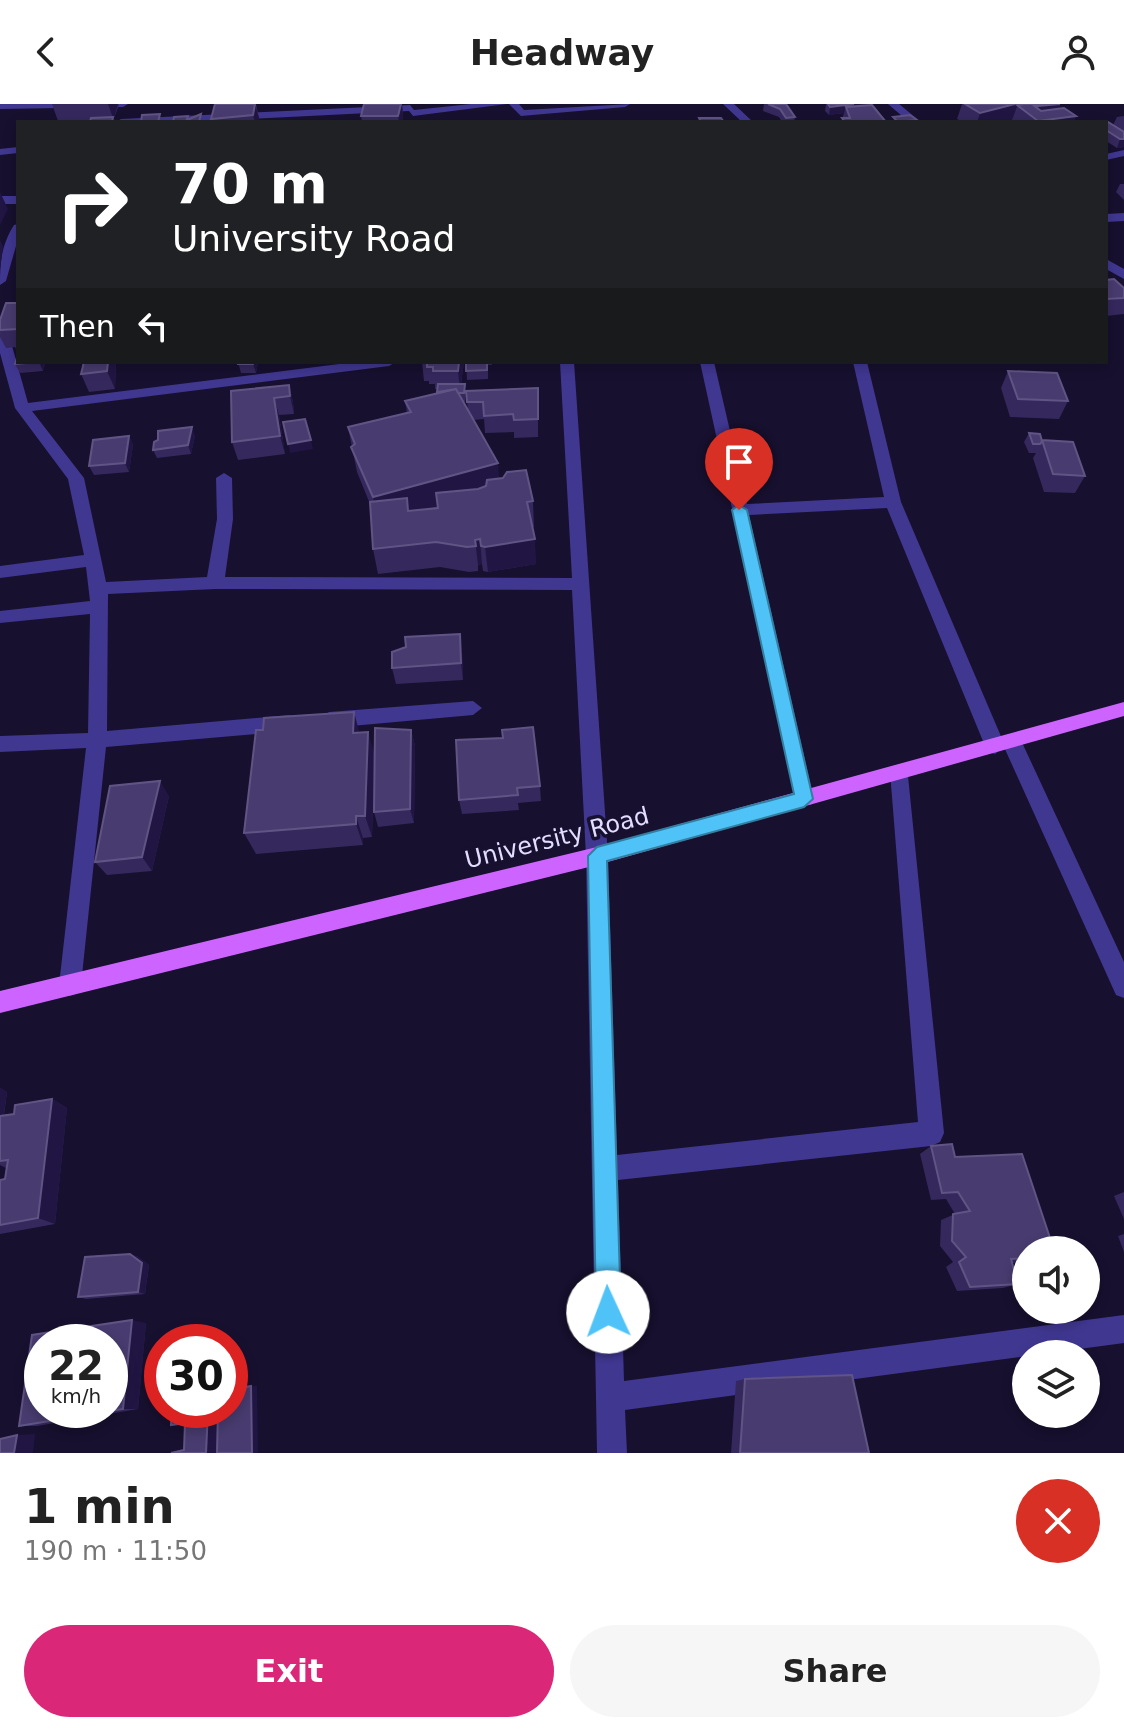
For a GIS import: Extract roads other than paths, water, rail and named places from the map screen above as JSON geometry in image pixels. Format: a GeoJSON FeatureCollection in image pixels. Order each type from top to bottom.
{"type":"FeatureCollection","features":[{"type":"Feature","properties":{"kind":"main road","name":"University Road"},"geometry":{"type":"LineString","coordinates":[[0,1002],[597,856],[1124,709]]}},
{"type":"Feature","properties":{"kind":"street"},"geometry":{"type":"LineString","coordinates":[[0,106],[123,104]]}},
{"type":"Feature","properties":{"kind":"street"},"geometry":{"type":"LineString","coordinates":[[179,120],[412,112],[502,104]]}},
{"type":"Feature","properties":{"kind":"street"},"geometry":{"type":"LineString","coordinates":[[514,104],[521,113],[625,104]]}},
{"type":"Feature","properties":{"kind":"street"},"geometry":{"type":"LineString","coordinates":[[728,104],[746,120]]}},
{"type":"Feature","properties":{"kind":"street"},"geometry":{"type":"LineString","coordinates":[[890,107],[913,120]]}},
{"type":"Feature","properties":{"kind":"street"},"geometry":{"type":"LineString","coordinates":[[0,281],[10,242],[16,232]]}},
{"type":"Feature","properties":{"kind":"street"},"geometry":{"type":"LineString","coordinates":[[3,323],[22,408],[76,478],[99,597],[97,740],[70,985]]}},
{"type":"Feature","properties":{"kind":"street"},"geometry":{"type":"LineString","coordinates":[[22,408],[354,364]]}},
{"type":"Feature","properties":{"kind":"street"},"geometry":{"type":"LineString","coordinates":[[567,364],[597,856],[612,1453]]}},
{"type":"Feature","properties":{"kind":"street"},"geometry":{"type":"LineString","coordinates":[[707,364],[804,799]]}},
{"type":"Feature","properties":{"kind":"street"},"geometry":{"type":"LineString","coordinates":[[860,364],[893,502],[1003,744],[1124,987]]}},
{"type":"Feature","properties":{"kind":"street"},"geometry":{"type":"LineString","coordinates":[[215,583],[225,519],[224,478]]}},
{"type":"Feature","properties":{"kind":"street"},"geometry":{"type":"LineString","coordinates":[[739,510],[893,502]]}},
{"type":"Feature","properties":{"kind":"street"},"geometry":{"type":"LineString","coordinates":[[0,572],[93,560]]}},
{"type":"Feature","properties":{"kind":"street"},"geometry":{"type":"LineString","coordinates":[[0,617],[99,597],[215,583],[581,584]]}},
{"type":"Feature","properties":{"kind":"street"},"geometry":{"type":"LineString","coordinates":[[0,744],[97,740],[473,708]]}},
{"type":"Feature","properties":{"kind":"street"},"geometry":{"type":"LineString","coordinates":[[605,1169],[931,1133],[900,772]]}},
{"type":"Feature","properties":{"kind":"street"},"geometry":{"type":"LineString","coordinates":[[611,1397],[1124,1329]]}}]}
